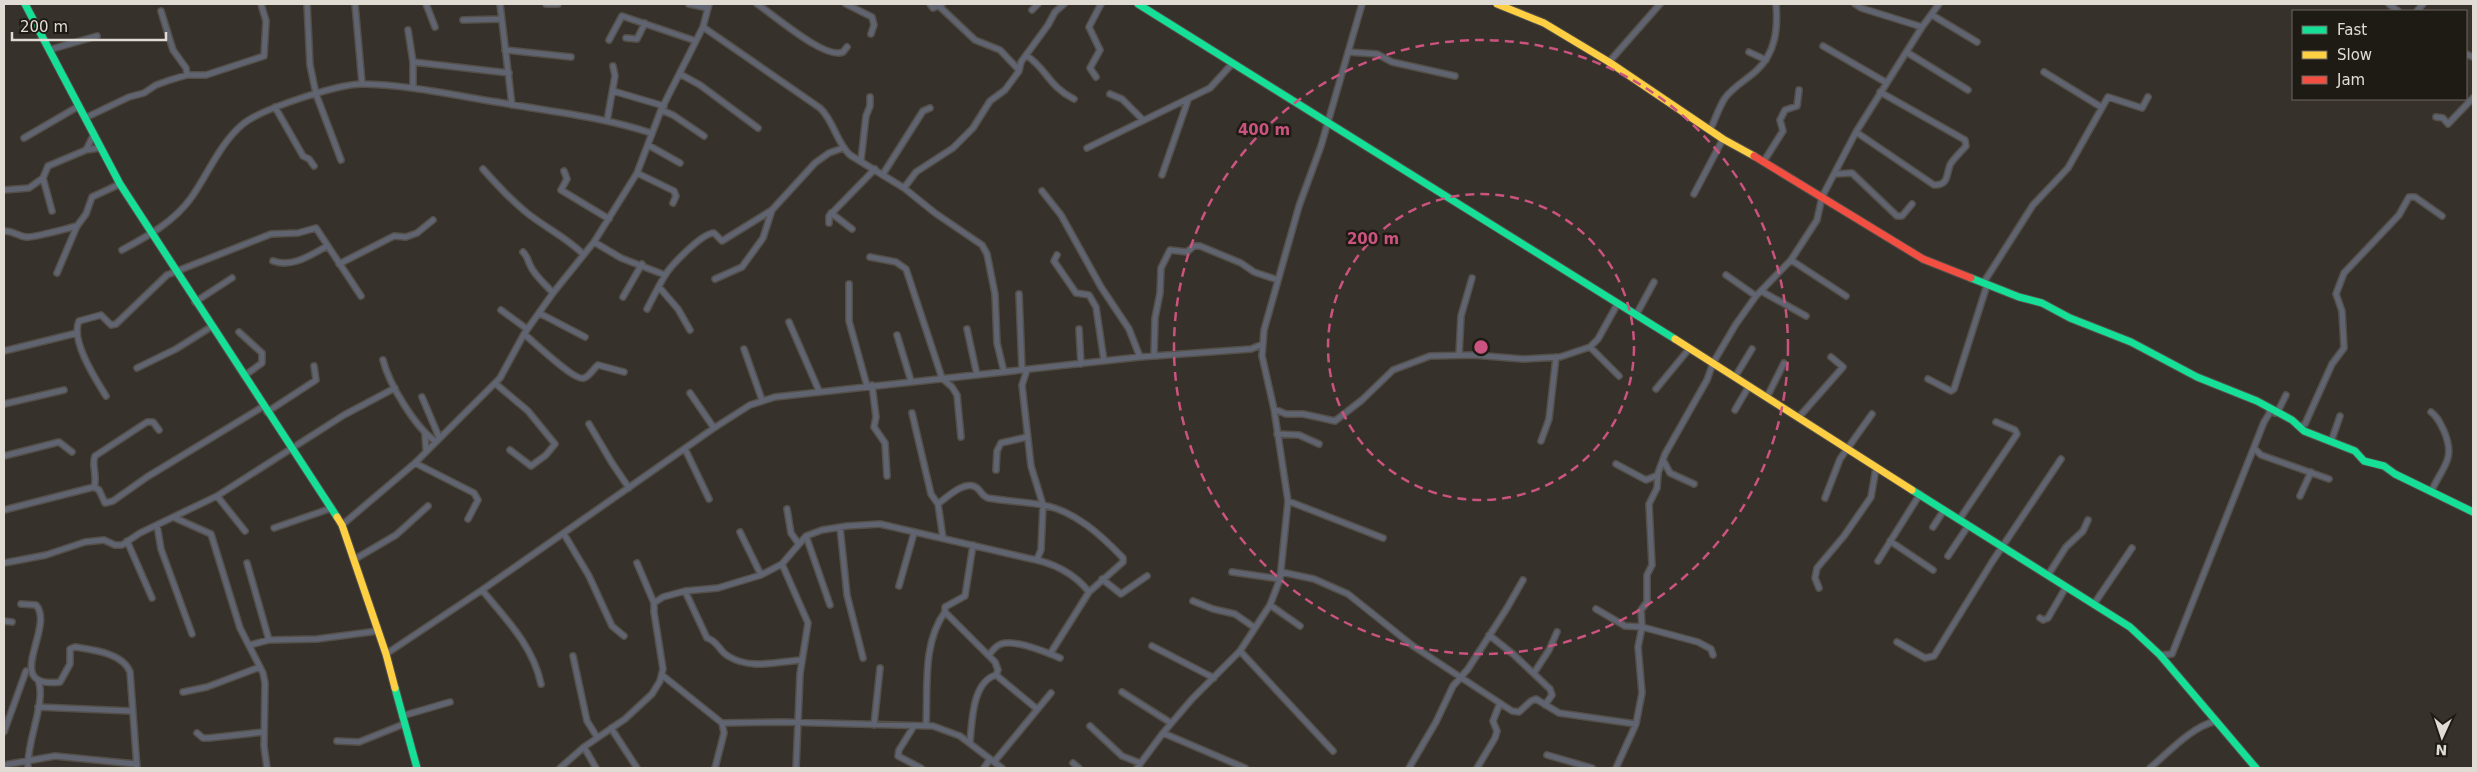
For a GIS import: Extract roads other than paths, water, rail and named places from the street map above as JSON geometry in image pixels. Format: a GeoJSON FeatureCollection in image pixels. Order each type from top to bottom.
{"type":"FeatureCollection","features":[{"type":"Feature","properties":{"kind":"street"},"geometry":{"type":"LineString","coordinates":[[25,4],[52,49],[93,136],[120,184],[194,302],[342,525],[386,654],[417,768]]}},
{"type":"Feature","properties":{"kind":"street"},"geometry":{"type":"LineString","coordinates":[[85,118],[129,97],[144,94],[156,85],[187,75],[206,75],[264,56],[266,21],[261,4]]}},
{"type":"Feature","properties":{"kind":"street"},"geometry":{"type":"LineString","coordinates":[[307,4],[309,60],[316,94],[341,160]]}},
{"type":"Feature","properties":{"kind":"street"},"geometry":{"type":"LineString","coordinates":[[355,4],[362,83]]}},
{"type":"Feature","properties":{"kind":"street"},"geometry":{"type":"LineString","coordinates":[[426,4],[435,27]]}},
{"type":"Feature","properties":{"kind":"street"},"geometry":{"type":"LineString","coordinates":[[500,4],[512,105]]}},
{"type":"Feature","properties":{"kind":"street"},"geometry":{"type":"LineString","coordinates":[[546,4],[558,4]]}},
{"type":"Feature","properties":{"kind":"street"},"geometry":{"type":"LineString","coordinates":[[342,525],[415,463],[437,439],[496,384],[539,313],[594,242],[638,173],[651,133],[662,108],[703,27],[708,6],[689,4]]}},
{"type":"Feature","properties":{"kind":"street"},"geometry":{"type":"LineString","coordinates":[[757,4],[813,43],[833,54],[843,52],[847,47]]}},
{"type":"Feature","properties":{"kind":"street"},"geometry":{"type":"LineString","coordinates":[[846,4],[872,17],[874,25],[871,34]]}},
{"type":"Feature","properties":{"kind":"street"},"geometry":{"type":"LineString","coordinates":[[930,4],[933,8],[940,5],[975,40],[1000,50],[1019,71]]}},
{"type":"Feature","properties":{"kind":"street"},"geometry":{"type":"LineString","coordinates":[[1032,10],[1038,4]]}},
{"type":"Feature","properties":{"kind":"street"},"geometry":{"type":"LineString","coordinates":[[1015,66],[1021,62],[1048,25],[1054,12],[1064,4]]}},
{"type":"Feature","properties":{"kind":"street"},"geometry":{"type":"LineString","coordinates":[[1096,77],[1090,68],[1100,50],[1089,27],[1100,4]]}},
{"type":"Feature","properties":{"kind":"street"},"geometry":{"type":"LineString","coordinates":[[1140,4],[1232,64],[1713,363],[1848,448],[1876,468],[2130,627],[2168,663],[2256,768]]}},
{"type":"Feature","properties":{"kind":"street"},"geometry":{"type":"LineString","coordinates":[[1090,726],[1122,756],[1139,766],[1171,723],[1240,650],[1270,605],[1280,579],[1288,501],[1274,409],[1262,356],[1263,344],[1278,280],[1299,206],[1321,146],[1326,123],[1362,4]]}},
{"type":"Feature","properties":{"kind":"street"},"geometry":{"type":"LineString","coordinates":[[1498,4],[1544,23],[1609,62],[1723,139],[1764,161],[1923,259],[2029,301],[2042,303],[2070,318],[2131,342],[2197,377],[2299,426],[2304,432],[2355,452],[2367,463],[2384,466],[2395,474],[2432,490],[2473,512]]}},
{"type":"Feature","properties":{"kind":"street"},"geometry":{"type":"LineString","coordinates":[[1609,62],[1660,4]]}},
{"type":"Feature","properties":{"kind":"street"},"geometry":{"type":"LineString","coordinates":[[1710,130],[1726,97],[1732,94],[1742,81],[1756,72],[1766,60],[1774,45],[1777,24],[1776,4]]}},
{"type":"Feature","properties":{"kind":"street"},"geometry":{"type":"LineString","coordinates":[[1858,4],[1861,8],[1922,27]]}},
{"type":"Feature","properties":{"kind":"street"},"geometry":{"type":"LineString","coordinates":[[1616,768],[1633,726],[1642,693],[1638,657],[1642,627],[1641,610],[1647,602],[1647,575],[1652,565],[1649,504],[1658,486],[1658,475],[1663,460],[1709,377],[1713,363],[1756,296],[1791,260],[1817,220],[1822,198],[1856,132],[1880,92],[1908,53],[1922,27],[1940,4]]}},
{"type":"Feature","properties":{"kind":"street"},"geometry":{"type":"LineString","coordinates":[[161,11],[173,50],[186,68],[187,75]]}},
{"type":"Feature","properties":{"kind":"street"},"geometry":{"type":"LineString","coordinates":[[609,40],[622,16],[696,41]]}},
{"type":"Feature","properties":{"kind":"street"},"geometry":{"type":"LineString","coordinates":[[1932,16],[1977,42]]}},
{"type":"Feature","properties":{"kind":"street"},"geometry":{"type":"LineString","coordinates":[[463,20],[501,19]]}},
{"type":"Feature","properties":{"kind":"street"},"geometry":{"type":"LineString","coordinates":[[626,38],[638,39],[645,23]]}},
{"type":"Feature","properties":{"kind":"street"},"geometry":{"type":"LineString","coordinates":[[703,27],[820,108],[830,120],[843,148],[850,155],[904,188],[935,213],[980,243],[985,250],[995,294],[997,343],[1004,372]]}},
{"type":"Feature","properties":{"kind":"street"},"geometry":{"type":"LineString","coordinates":[[408,30],[413,62],[413,88]]}},
{"type":"Feature","properties":{"kind":"street"},"geometry":{"type":"LineString","coordinates":[[52,49],[96,36]]}},
{"type":"Feature","properties":{"kind":"street"},"geometry":{"type":"LineString","coordinates":[[1823,46],[1887,83]]}},
{"type":"Feature","properties":{"kind":"street"},"geometry":{"type":"LineString","coordinates":[[506,50],[571,56]]}},
{"type":"Feature","properties":{"kind":"street"},"geometry":{"type":"LineString","coordinates":[[1348,52],[1377,54],[1392,62],[1455,76]]}},
{"type":"Feature","properties":{"kind":"street"},"geometry":{"type":"LineString","coordinates":[[1749,52],[1766,60]]}},
{"type":"Feature","properties":{"kind":"street"},"geometry":{"type":"LineString","coordinates":[[1908,53],[1968,90]]}},
{"type":"Feature","properties":{"kind":"street"},"geometry":{"type":"LineString","coordinates":[[1026,55],[1037,64],[1056,89],[1074,99]]}},
{"type":"Feature","properties":{"kind":"street"},"geometry":{"type":"LineString","coordinates":[[413,62],[509,73]]}},
{"type":"Feature","properties":{"kind":"street"},"geometry":{"type":"LineString","coordinates":[[904,188],[916,172],[953,148],[973,128],[989,103],[1005,90],[1019,71],[1021,62]]}},
{"type":"Feature","properties":{"kind":"street"},"geometry":{"type":"LineString","coordinates":[[1087,148],[1210,88],[1232,64]]}},
{"type":"Feature","properties":{"kind":"street"},"geometry":{"type":"LineString","coordinates":[[607,120],[615,76],[613,66]]}},
{"type":"Feature","properties":{"kind":"street"},"geometry":{"type":"LineString","coordinates":[[2044,72],[2101,107]]}},
{"type":"Feature","properties":{"kind":"street"},"geometry":{"type":"LineString","coordinates":[[680,74],[700,85],[758,128]]}},
{"type":"Feature","properties":{"kind":"street"},"geometry":{"type":"LineString","coordinates":[[122,250],[151,234],[181,210],[218,154],[239,127],[255,115],[316,94],[362,83],[413,88],[607,120],[651,133]]}},
{"type":"Feature","properties":{"kind":"street"},"geometry":{"type":"LineString","coordinates":[[1764,161],[1783,131],[1780,120],[1785,110],[1797,106],[1799,90]]}},
{"type":"Feature","properties":{"kind":"street"},"geometry":{"type":"LineString","coordinates":[[612,91],[662,108],[704,136]]}},
{"type":"Feature","properties":{"kind":"street"},"geometry":{"type":"LineString","coordinates":[[1856,132],[1934,185],[1944,183],[1949,177],[1950,165],[1966,146],[1965,140],[1880,92]]}},
{"type":"Feature","properties":{"kind":"street"},"geometry":{"type":"LineString","coordinates":[[1110,94],[1122,100],[1143,120]]}},
{"type":"Feature","properties":{"kind":"street"},"geometry":{"type":"LineString","coordinates":[[1928,379],[1950,391],[1954,389],[1986,284],[2033,205],[2068,168],[2101,107],[2110,96],[2142,108],[2148,97]]}},
{"type":"Feature","properties":{"kind":"street"},"geometry":{"type":"LineString","coordinates":[[861,160],[870,97]]}},
{"type":"Feature","properties":{"kind":"street"},"geometry":{"type":"LineString","coordinates":[[2436,117],[2443,118],[2448,124],[2473,98]]}},
{"type":"Feature","properties":{"kind":"street"},"geometry":{"type":"LineString","coordinates":[[1162,176],[1188,100]]}},
{"type":"Feature","properties":{"kind":"street"},"geometry":{"type":"LineString","coordinates":[[24,138],[79,106]]}},
{"type":"Feature","properties":{"kind":"street"},"geometry":{"type":"LineString","coordinates":[[275,107],[303,156],[309,159],[314,166]]}},
{"type":"Feature","properties":{"kind":"street"},"geometry":{"type":"LineString","coordinates":[[883,174],[923,110],[930,108]]}},
{"type":"Feature","properties":{"kind":"street"},"geometry":{"type":"LineString","coordinates":[[86,150],[93,136]]}},
{"type":"Feature","properties":{"kind":"street"},"geometry":{"type":"LineString","coordinates":[[1694,194],[1723,139]]}},
{"type":"Feature","properties":{"kind":"street"},"geometry":{"type":"LineString","coordinates":[[648,145],[680,163]]}},
{"type":"Feature","properties":{"kind":"street"},"geometry":{"type":"LineString","coordinates":[[4,190],[29,188],[43,178],[48,166],[86,150],[100,148]]}},
{"type":"Feature","properties":{"kind":"street"},"geometry":{"type":"LineString","coordinates":[[647,309],[665,275],[684,254],[708,234],[714,233],[722,241],[772,210],[815,163],[829,153],[843,148]]}},
{"type":"Feature","properties":{"kind":"street"},"geometry":{"type":"LineString","coordinates":[[829,223],[831,213],[875,169]]}},
{"type":"Feature","properties":{"kind":"street"},"geometry":{"type":"LineString","coordinates":[[483,170],[504,193],[528,214],[562,236],[584,254]]}},
{"type":"Feature","properties":{"kind":"street"},"geometry":{"type":"LineString","coordinates":[[564,171],[567,179],[561,190],[608,219]]}},
{"type":"Feature","properties":{"kind":"street"},"geometry":{"type":"LineString","coordinates":[[638,173],[674,191],[676,196],[673,203]]}},
{"type":"Feature","properties":{"kind":"street"},"geometry":{"type":"LineString","coordinates":[[1835,174],[1852,173],[1897,216],[1902,216],[1912,204]]}},
{"type":"Feature","properties":{"kind":"street"},"geometry":{"type":"LineString","coordinates":[[43,178],[52,211]]}},
{"type":"Feature","properties":{"kind":"street"},"geometry":{"type":"LineString","coordinates":[[57,273],[77,226],[86,214],[92,197],[120,184]]}},
{"type":"Feature","properties":{"kind":"street"},"geometry":{"type":"LineString","coordinates":[[1042,191],[1061,215],[1101,287],[1129,329],[1140,357]]}},
{"type":"Feature","properties":{"kind":"street"},"geometry":{"type":"LineString","coordinates":[[2299,426],[2305,424],[2332,364],[2344,348],[2342,311],[2336,294],[2344,273],[2399,215],[2409,197],[2415,197],[2442,216]]}},
{"type":"Feature","properties":{"kind":"street"},"geometry":{"type":"LineString","coordinates":[[715,279],[742,267],[763,238],[772,210]]}},
{"type":"Feature","properties":{"kind":"street"},"geometry":{"type":"LineString","coordinates":[[831,213],[852,229]]}},
{"type":"Feature","properties":{"kind":"street"},"geometry":{"type":"LineString","coordinates":[[339,264],[394,236],[406,237],[417,233],[434,220]]}},
{"type":"Feature","properties":{"kind":"street"},"geometry":{"type":"LineString","coordinates":[[4,231],[13,231],[23,237],[32,238],[77,226]]}},
{"type":"Feature","properties":{"kind":"street"},"geometry":{"type":"LineString","coordinates":[[106,396],[90,369],[77,333],[79,321],[98,315],[104,316],[111,325],[116,324],[167,275],[176,271],[276,232],[298,233],[316,228],[361,296]]}},
{"type":"Feature","properties":{"kind":"street"},"geometry":{"type":"LineString","coordinates":[[594,242],[621,258],[642,264],[665,275]]}},
{"type":"Feature","properties":{"kind":"street"},"geometry":{"type":"LineString","coordinates":[[273,262],[283,263],[301,260],[327,246]]}},
{"type":"Feature","properties":{"kind":"street"},"geometry":{"type":"LineString","coordinates":[[1154,356],[1155,318],[1160,293],[1161,268],[1170,250],[1187,252],[1194,246],[1200,246],[1241,263],[1254,272],[1278,280]]}},
{"type":"Feature","properties":{"kind":"street"},"geometry":{"type":"LineString","coordinates":[[523,252],[528,257],[530,266],[537,277],[553,293]]}},
{"type":"Feature","properties":{"kind":"street"},"geometry":{"type":"LineString","coordinates":[[1058,255],[1054,262],[1076,293],[1089,295],[1096,307],[1104,361]]}},
{"type":"Feature","properties":{"kind":"street"},"geometry":{"type":"LineString","coordinates":[[870,258],[904,266],[930,337],[942,378],[955,390],[957,395],[961,437]]}},
{"type":"Feature","properties":{"kind":"street"},"geometry":{"type":"LineString","coordinates":[[1791,260],[1846,296]]}},
{"type":"Feature","properties":{"kind":"street"},"geometry":{"type":"LineString","coordinates":[[623,297],[642,264]]}},
{"type":"Feature","properties":{"kind":"street"},"geometry":{"type":"LineString","coordinates":[[1726,275],[1756,296]]}},
{"type":"Feature","properties":{"kind":"street"},"geometry":{"type":"LineString","coordinates":[[194,302],[232,278]]}},
{"type":"Feature","properties":{"kind":"street"},"geometry":{"type":"LineString","coordinates":[[1459,355],[1461,316],[1472,278]]}},
{"type":"Feature","properties":{"kind":"street"},"geometry":{"type":"LineString","coordinates":[[1636,315],[1654,282]]}},
{"type":"Feature","properties":{"kind":"street"},"geometry":{"type":"LineString","coordinates":[[849,284],[848,321],[870,385],[876,417],[874,427],[885,443],[887,476]]}},
{"type":"Feature","properties":{"kind":"street"},"geometry":{"type":"LineString","coordinates":[[659,287],[678,310],[690,330]]}},
{"type":"Feature","properties":{"kind":"street"},"geometry":{"type":"LineString","coordinates":[[1761,291],[1806,316]]}},
{"type":"Feature","properties":{"kind":"street"},"geometry":{"type":"LineString","coordinates":[[1019,294],[1025,370],[1022,385],[1027,437],[1032,474],[1043,505],[1040,550],[1037,559]]}},
{"type":"Feature","properties":{"kind":"street"},"geometry":{"type":"LineString","coordinates":[[1274,409],[1286,414],[1308,415],[1335,421],[1398,367],[1430,356],[1459,355],[1523,359],[1556,357],[1590,347],[1598,339],[1618,304]]}},
{"type":"Feature","properties":{"kind":"street"},"geometry":{"type":"LineString","coordinates":[[500,310],[571,374],[581,379],[598,365],[624,372]]}},
{"type":"Feature","properties":{"kind":"street"},"geometry":{"type":"LineString","coordinates":[[539,313],[585,337]]}},
{"type":"Feature","properties":{"kind":"street"},"geometry":{"type":"LineString","coordinates":[[789,322],[819,391]]}},
{"type":"Feature","properties":{"kind":"street"},"geometry":{"type":"LineString","coordinates":[[137,368],[176,349],[211,327]]}},
{"type":"Feature","properties":{"kind":"street"},"geometry":{"type":"LineString","coordinates":[[967,329],[977,375]]}},
{"type":"Feature","properties":{"kind":"street"},"geometry":{"type":"LineString","coordinates":[[1079,329],[1081,364]]}},
{"type":"Feature","properties":{"kind":"street"},"geometry":{"type":"LineString","coordinates":[[239,332],[264,357],[262,363],[243,377]]}},
{"type":"Feature","properties":{"kind":"street"},"geometry":{"type":"LineString","coordinates":[[4,351],[77,333]]}},
{"type":"Feature","properties":{"kind":"street"},"geometry":{"type":"LineString","coordinates":[[897,335],[911,381]]}},
{"type":"Feature","properties":{"kind":"street"},"geometry":{"type":"LineString","coordinates":[[386,654],[564,534],[714,428],[750,405],[762,400],[870,385],[1140,357],[1251,349],[1263,344]]}},
{"type":"Feature","properties":{"kind":"street"},"geometry":{"type":"LineString","coordinates":[[1590,347],[1619,376]]}},
{"type":"Feature","properties":{"kind":"street"},"geometry":{"type":"LineString","coordinates":[[1251,349],[1262,356]]}},
{"type":"Feature","properties":{"kind":"street"},"geometry":{"type":"LineString","coordinates":[[1656,389],[1689,349]]}},
{"type":"Feature","properties":{"kind":"street"},"geometry":{"type":"LineString","coordinates":[[1735,377],[1752,349]]}},
{"type":"Feature","properties":{"kind":"street"},"geometry":{"type":"LineString","coordinates":[[744,350],[762,400]]}},
{"type":"Feature","properties":{"kind":"street"},"geometry":{"type":"LineString","coordinates":[[1541,441],[1549,420],[1549,404],[1556,357]]}},
{"type":"Feature","properties":{"kind":"street"},"geometry":{"type":"LineString","coordinates":[[1799,417],[1843,367],[1832,357]]}},
{"type":"Feature","properties":{"kind":"street"},"geometry":{"type":"LineString","coordinates":[[383,360],[386,372],[395,388],[425,434],[426,450]]}},
{"type":"Feature","properties":{"kind":"street"},"geometry":{"type":"LineString","coordinates":[[1767,397],[1784,364]]}},
{"type":"Feature","properties":{"kind":"street"},"geometry":{"type":"LineString","coordinates":[[4,510],[94,487],[99,490],[105,503],[113,502],[147,476],[316,380],[314,366]]}},
{"type":"Feature","properties":{"kind":"street"},"geometry":{"type":"LineString","coordinates":[[1013,371],[1022,385]]}},
{"type":"Feature","properties":{"kind":"street"},"geometry":{"type":"LineString","coordinates":[[496,384],[528,411],[555,444],[546,455],[531,466],[510,450]]}},
{"type":"Feature","properties":{"kind":"street"},"geometry":{"type":"LineString","coordinates":[[1735,410],[1749,386]]}},
{"type":"Feature","properties":{"kind":"street"},"geometry":{"type":"LineString","coordinates":[[4,563],[46,555],[85,542],[104,540],[119,545],[218,496],[344,415],[395,388]]}},
{"type":"Feature","properties":{"kind":"street"},"geometry":{"type":"LineString","coordinates":[[4,404],[64,390]]}},
{"type":"Feature","properties":{"kind":"street"},"geometry":{"type":"LineString","coordinates":[[690,393],[714,428]]}},
{"type":"Feature","properties":{"kind":"street"},"geometry":{"type":"LineString","coordinates":[[2168,663],[2264,422],[2286,395]]}},
{"type":"Feature","properties":{"kind":"street"},"geometry":{"type":"LineString","coordinates":[[422,397],[437,439]]}},
{"type":"Feature","properties":{"kind":"street"},"geometry":{"type":"LineString","coordinates":[[2431,412],[2438,418],[2448,442],[2450,456],[2432,490]]}},
{"type":"Feature","properties":{"kind":"street"},"geometry":{"type":"LineString","coordinates":[[912,413],[930,494],[938,504],[943,538]]}},
{"type":"Feature","properties":{"kind":"street"},"geometry":{"type":"LineString","coordinates":[[1276,421],[1286,414]]}},
{"type":"Feature","properties":{"kind":"street"},"geometry":{"type":"LineString","coordinates":[[1825,498],[1840,459],[1872,414]]}},
{"type":"Feature","properties":{"kind":"street"},"geometry":{"type":"LineString","coordinates":[[2330,442],[2340,416]]}},
{"type":"Feature","properties":{"kind":"street"},"geometry":{"type":"LineString","coordinates":[[94,487],[97,478],[93,460],[95,456],[148,422],[153,422],[159,430]]}},
{"type":"Feature","properties":{"kind":"street"},"geometry":{"type":"LineString","coordinates":[[1959,520],[2017,434],[2015,430],[1996,422]]}},
{"type":"Feature","properties":{"kind":"street"},"geometry":{"type":"LineString","coordinates":[[590,424],[612,463],[629,488]]}},
{"type":"Feature","properties":{"kind":"street"},"geometry":{"type":"LineString","coordinates":[[425,434],[437,439]]}},
{"type":"Feature","properties":{"kind":"street"},"geometry":{"type":"LineString","coordinates":[[1278,434],[1299,434],[1318,444]]}},
{"type":"Feature","properties":{"kind":"street"},"geometry":{"type":"LineString","coordinates":[[996,470],[997,451],[1001,443],[1027,437]]}},
{"type":"Feature","properties":{"kind":"street"},"geometry":{"type":"LineString","coordinates":[[4,456],[58,442],[72,452]]}},
{"type":"Feature","properties":{"kind":"street"},"geometry":{"type":"LineString","coordinates":[[2254,448],[2261,455],[2329,479]]}},
{"type":"Feature","properties":{"kind":"street"},"geometry":{"type":"LineString","coordinates":[[685,449],[709,499]]}},
{"type":"Feature","properties":{"kind":"street"},"geometry":{"type":"LineString","coordinates":[[2250,458],[2261,455]]}},
{"type":"Feature","properties":{"kind":"street"},"geometry":{"type":"LineString","coordinates":[[1897,642],[1925,658],[1934,656],[1992,562],[2004,547],[2061,459]]}},
{"type":"Feature","properties":{"kind":"street"},"geometry":{"type":"LineString","coordinates":[[1663,460],[1670,473],[1694,484]]}},
{"type":"Feature","properties":{"kind":"street"},"geometry":{"type":"LineString","coordinates":[[415,463],[474,493],[478,500],[468,520]]}},
{"type":"Feature","properties":{"kind":"street"},"geometry":{"type":"LineString","coordinates":[[1616,464],[1646,480],[1653,479],[1658,475]]}},
{"type":"Feature","properties":{"kind":"street"},"geometry":{"type":"LineString","coordinates":[[1819,588],[1815,578],[1817,568],[1844,536],[1871,497],[1876,468]]}},
{"type":"Feature","properties":{"kind":"street"},"geometry":{"type":"LineString","coordinates":[[2300,496],[2311,472]]}},
{"type":"Feature","properties":{"kind":"street"},"geometry":{"type":"LineString","coordinates":[[938,504],[954,492],[970,485],[976,487],[988,498],[1043,505],[1071,515],[1104,538],[1123,558],[1123,562],[1089,592],[1050,654]]}},
{"type":"Feature","properties":{"kind":"street"},"geometry":{"type":"LineString","coordinates":[[1878,561],[1920,494]]}},
{"type":"Feature","properties":{"kind":"street"},"geometry":{"type":"LineString","coordinates":[[218,496],[245,531]]}},
{"type":"Feature","properties":{"kind":"street"},"geometry":{"type":"LineString","coordinates":[[1288,501],[1383,538]]}},
{"type":"Feature","properties":{"kind":"street"},"geometry":{"type":"LineString","coordinates":[[355,559],[396,535],[428,506]]}},
{"type":"Feature","properties":{"kind":"street"},"geometry":{"type":"LineString","coordinates":[[274,528],[332,508]]}},
{"type":"Feature","properties":{"kind":"street"},"geometry":{"type":"LineString","coordinates":[[787,509],[791,533],[798,543]]}},
{"type":"Feature","properties":{"kind":"street"},"geometry":{"type":"LineString","coordinates":[[1933,527],[1944,510]]}},
{"type":"Feature","properties":{"kind":"street"},"geometry":{"type":"LineString","coordinates":[[175,518],[211,534],[240,628],[250,645],[266,683],[264,732],[266,768]]}},
{"type":"Feature","properties":{"kind":"street"},"geometry":{"type":"LineString","coordinates":[[2048,575],[2066,547],[2083,531],[2088,520]]}},
{"type":"Feature","properties":{"kind":"street"},"geometry":{"type":"LineString","coordinates":[[654,604],[669,595],[686,590],[718,588],[760,575],[782,564],[798,543],[814,532],[840,527],[880,524],[1037,559],[1078,579],[1089,592]]}},
{"type":"Feature","properties":{"kind":"street"},"geometry":{"type":"LineString","coordinates":[[157,525],[160,549],[192,634]]}},
{"type":"Feature","properties":{"kind":"street"},"geometry":{"type":"LineString","coordinates":[[1948,556],[1968,526]]}},
{"type":"Feature","properties":{"kind":"street"},"geometry":{"type":"LineString","coordinates":[[840,527],[847,595],[863,658]]}},
{"type":"Feature","properties":{"kind":"street"},"geometry":{"type":"LineString","coordinates":[[740,532],[760,575]]}},
{"type":"Feature","properties":{"kind":"street"},"geometry":{"type":"LineString","coordinates":[[899,586],[914,533]]}},
{"type":"Feature","properties":{"kind":"street"},"geometry":{"type":"LineString","coordinates":[[564,534],[589,576],[612,626],[624,636]]}},
{"type":"Feature","properties":{"kind":"street"},"geometry":{"type":"LineString","coordinates":[[806,536],[830,606]]}},
{"type":"Feature","properties":{"kind":"street"},"geometry":{"type":"LineString","coordinates":[[127,541],[152,598]]}},
{"type":"Feature","properties":{"kind":"street"},"geometry":{"type":"LineString","coordinates":[[1890,541],[1933,570]]}},
{"type":"Feature","properties":{"kind":"street"},"geometry":{"type":"LineString","coordinates":[[926,726],[931,642],[937,622],[945,607],[965,596],[973,545]]}},
{"type":"Feature","properties":{"kind":"street"},"geometry":{"type":"LineString","coordinates":[[2094,604],[2132,548]]}},
{"type":"Feature","properties":{"kind":"street"},"geometry":{"type":"LineString","coordinates":[[247,563],[269,640]]}},
{"type":"Feature","properties":{"kind":"street"},"geometry":{"type":"LineString","coordinates":[[561,768],[584,747],[625,718],[652,694],[662,675],[661,652],[654,620],[654,604],[637,563]]}},
{"type":"Feature","properties":{"kind":"street"},"geometry":{"type":"LineString","coordinates":[[782,564],[808,623],[801,660],[796,768]]}},
{"type":"Feature","properties":{"kind":"street"},"geometry":{"type":"LineString","coordinates":[[1232,572],[1280,579]]}},
{"type":"Feature","properties":{"kind":"street"},"geometry":{"type":"LineString","coordinates":[[1281,572],[1314,579],[1348,594],[1413,646],[1500,703],[1517,712],[1534,699],[1559,713],[1633,726]]}},
{"type":"Feature","properties":{"kind":"street"},"geometry":{"type":"LineString","coordinates":[[1102,579],[1119,594],[1123,594],[1148,576]]}},
{"type":"Feature","properties":{"kind":"street"},"geometry":{"type":"LineString","coordinates":[[1409,768],[1460,677],[1468,669],[1508,608],[1522,580]]}},
{"type":"Feature","properties":{"kind":"street"},"geometry":{"type":"LineString","coordinates":[[2040,618],[2043,620],[2048,618],[2066,587]]}},
{"type":"Feature","properties":{"kind":"street"},"geometry":{"type":"LineString","coordinates":[[482,590],[524,643],[536,666],[541,684]]}},
{"type":"Feature","properties":{"kind":"street"},"geometry":{"type":"LineString","coordinates":[[686,590],[707,638],[715,641],[724,654],[734,660],[752,665],[801,660]]}},
{"type":"Feature","properties":{"kind":"street"},"geometry":{"type":"LineString","coordinates":[[1193,601],[1213,609],[1235,614],[1255,628]]}},
{"type":"Feature","properties":{"kind":"street"},"geometry":{"type":"LineString","coordinates":[[4,732],[26,671],[40,612],[36,605],[21,604]]}},
{"type":"Feature","properties":{"kind":"street"},"geometry":{"type":"LineString","coordinates":[[1270,605],[1300,626]]}},
{"type":"Feature","properties":{"kind":"street"},"geometry":{"type":"LineString","coordinates":[[1596,609],[1624,626],[1642,627],[1698,642],[1711,649],[1714,655]]}},
{"type":"Feature","properties":{"kind":"street"},"geometry":{"type":"LineString","coordinates":[[944,612],[989,655],[997,665],[996,675]]}},
{"type":"Feature","properties":{"kind":"street"},"geometry":{"type":"LineString","coordinates":[[4,621],[12,622]]}},
{"type":"Feature","properties":{"kind":"street"},"geometry":{"type":"LineString","coordinates":[[250,645],[269,640],[317,639],[378,631]]}},
{"type":"Feature","properties":{"kind":"street"},"geometry":{"type":"LineString","coordinates":[[1534,673],[1549,650],[1557,632]]}},
{"type":"Feature","properties":{"kind":"street"},"geometry":{"type":"LineString","coordinates":[[1489,635],[1534,673],[1551,692],[1546,705]]}},
{"type":"Feature","properties":{"kind":"street"},"geometry":{"type":"LineString","coordinates":[[989,655],[999,645],[1008,643],[1060,658]]}},
{"type":"Feature","properties":{"kind":"street"},"geometry":{"type":"LineString","coordinates":[[1152,646],[1214,678]]}},
{"type":"Feature","properties":{"kind":"street"},"geometry":{"type":"LineString","coordinates":[[4,765],[55,756],[137,766],[131,711],[130,672],[124,660],[97,651],[72,647],[70,651],[70,664],[60,682],[38,680],[28,676],[26,671]]}},
{"type":"Feature","properties":{"kind":"street"},"geometry":{"type":"LineString","coordinates":[[1240,650],[1333,750]]}},
{"type":"Feature","properties":{"kind":"street"},"geometry":{"type":"LineString","coordinates":[[2160,655],[2170,655]]}},
{"type":"Feature","properties":{"kind":"street"},"geometry":{"type":"LineString","coordinates":[[573,656],[586,716],[597,737]]}},
{"type":"Feature","properties":{"kind":"street"},"geometry":{"type":"LineString","coordinates":[[184,692],[207,687],[260,667]]}},
{"type":"Feature","properties":{"kind":"street"},"geometry":{"type":"LineString","coordinates":[[874,725],[880,668]]}},
{"type":"Feature","properties":{"kind":"street"},"geometry":{"type":"LineString","coordinates":[[662,675],[722,723],[926,726],[951,731],[970,742],[1002,768]]}},
{"type":"Feature","properties":{"kind":"street"},"geometry":{"type":"LineString","coordinates":[[996,675],[1037,709]]}},
{"type":"Feature","properties":{"kind":"street"},"geometry":{"type":"LineString","coordinates":[[970,742],[977,697],[990,677],[996,675]]}},
{"type":"Feature","properties":{"kind":"street"},"geometry":{"type":"LineString","coordinates":[[28,768],[28,750],[40,690],[38,680]]}},
{"type":"Feature","properties":{"kind":"street"},"geometry":{"type":"LineString","coordinates":[[1122,692],[1171,723]]}},
{"type":"Feature","properties":{"kind":"street"},"geometry":{"type":"LineString","coordinates":[[984,768],[1051,693]]}},
{"type":"Feature","properties":{"kind":"street"},"geometry":{"type":"LineString","coordinates":[[337,741],[359,742],[403,720],[450,702]]}},
{"type":"Feature","properties":{"kind":"street"},"geometry":{"type":"LineString","coordinates":[[1476,768],[1495,738],[1497,730],[1493,721],[1500,703]]}},
{"type":"Feature","properties":{"kind":"street"},"geometry":{"type":"LineString","coordinates":[[38,707],[131,711]]}},
{"type":"Feature","properties":{"kind":"street"},"geometry":{"type":"LineString","coordinates":[[2207,723],[2210,713]]}},
{"type":"Feature","properties":{"kind":"street"},"geometry":{"type":"LineString","coordinates":[[2150,768],[2188,736],[2207,723],[2216,721]]}},
{"type":"Feature","properties":{"kind":"street"},"geometry":{"type":"LineString","coordinates":[[715,768],[724,733],[722,723]]}},
{"type":"Feature","properties":{"kind":"street"},"geometry":{"type":"LineString","coordinates":[[914,726],[899,750],[898,756],[921,768]]}},
{"type":"Feature","properties":{"kind":"street"},"geometry":{"type":"LineString","coordinates":[[611,728],[637,768]]}},
{"type":"Feature","properties":{"kind":"street"},"geometry":{"type":"LineString","coordinates":[[197,732],[203,738],[209,738],[264,732]]}},
{"type":"Feature","properties":{"kind":"street"},"geometry":{"type":"LineString","coordinates":[[1163,733],[1245,768]]}},
{"type":"Feature","properties":{"kind":"street"},"geometry":{"type":"LineString","coordinates":[[584,747],[596,768]]}},
{"type":"Feature","properties":{"kind":"street"},"geometry":{"type":"LineString","coordinates":[[1547,755],[1592,768]]}},
{"type":"Feature","properties":{"kind":"street"},"geometry":{"type":"LineString","coordinates":[[1073,764],[1079,768]]}}]}
